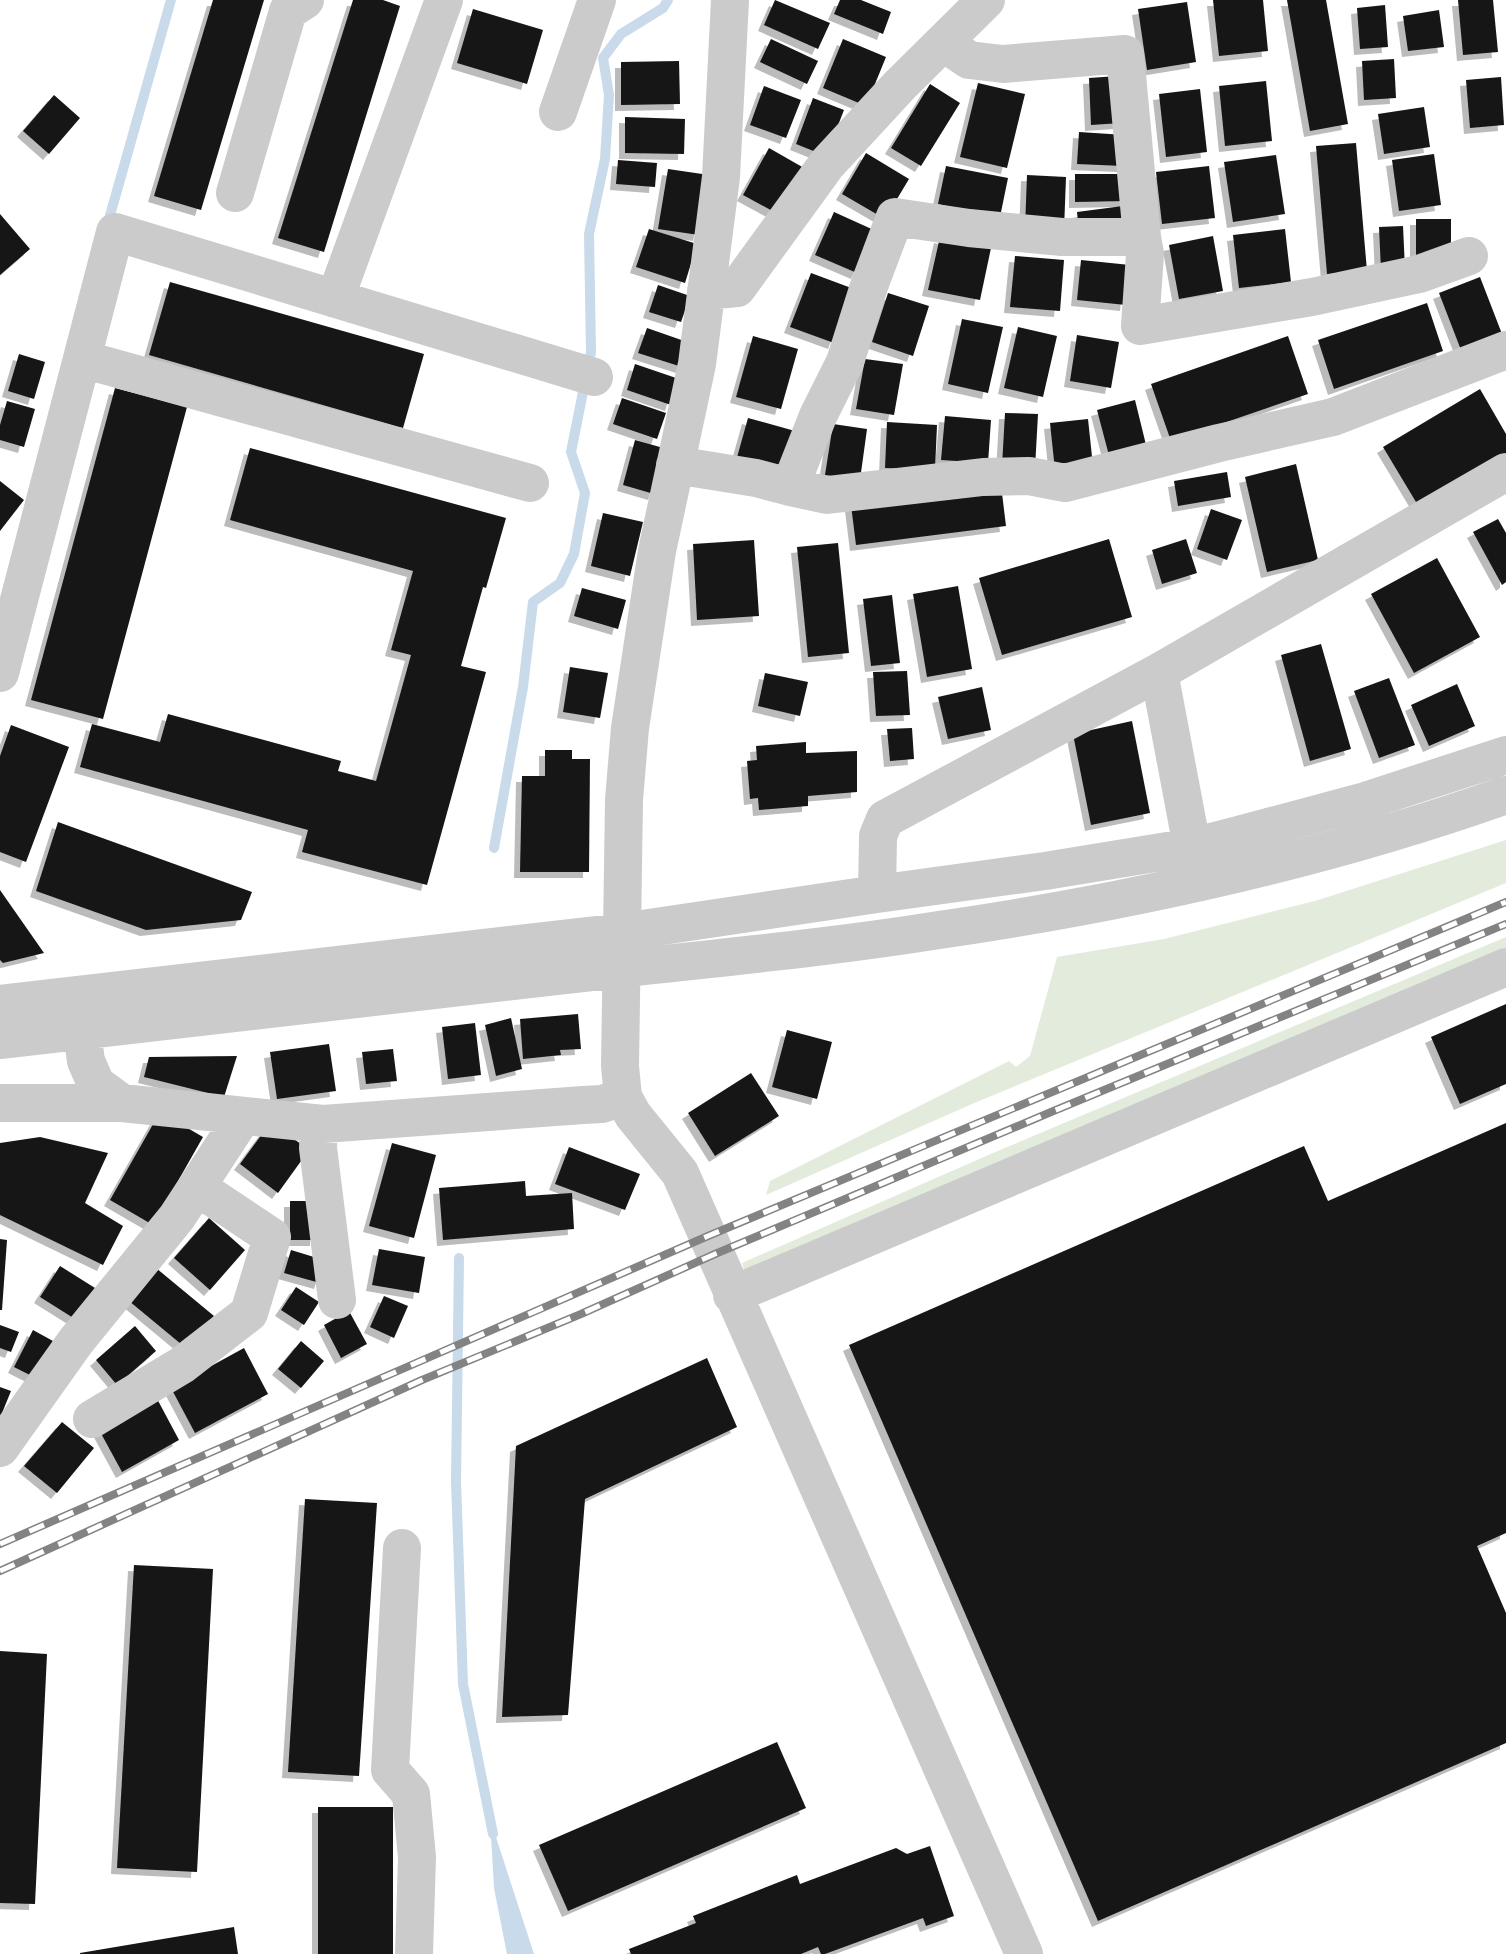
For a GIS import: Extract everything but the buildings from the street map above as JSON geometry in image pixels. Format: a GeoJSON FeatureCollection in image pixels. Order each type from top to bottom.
{"type":"FeatureCollection","features":[{"type":"Feature","properties":{"kind":"street"},"geometry":{"type":"LineString","coordinates":[[235,193],[288,11],[305,0]]}},
{"type":"Feature","properties":{"kind":"street"},"geometry":{"type":"LineString","coordinates":[[335,299],[444,0]]}},
{"type":"Feature","properties":{"kind":"street"},"geometry":{"type":"LineString","coordinates":[[558,112],[597,0]]}},
{"type":"Feature","properties":{"kind":"street"},"geometry":{"type":"LineString","coordinates":[[730,0],[721,177],[696,364],[657,551],[630,728],[624,800],[621,951],[620,1066],[623,1097],[633,1115],[680,1173],[1024,1954]]}},
{"type":"Feature","properties":{"kind":"street"},"geometry":{"type":"LineString","coordinates":[[706,291],[737,288],[827,164],[900,85],[986,0]]}},
{"type":"Feature","properties":{"kind":"street"},"geometry":{"type":"LineString","coordinates":[[944,43],[969,60],[1003,64],[1125,54],[1145,254],[1140,326],[1312,297],[1419,274],[1469,256]]}},
{"type":"Feature","properties":{"kind":"street"},"geometry":{"type":"LineString","coordinates":[[790,487],[818,416],[845,362],[895,217],[969,228],[1062,237],[1142,237]]}},
{"type":"Feature","properties":{"kind":"street"},"geometry":{"type":"LineString","coordinates":[[0,671],[115,232],[594,377]]}},
{"type":"Feature","properties":{"kind":"street"},"geometry":{"type":"LineString","coordinates":[[675,465],[756,478],[827,495],[983,477],[1028,476],[1065,483],[1333,417],[1506,350]]}},
{"type":"Feature","properties":{"kind":"street"},"geometry":{"type":"LineString","coordinates":[[82,359],[530,483]]}},
{"type":"Feature","properties":{"kind":"street"},"geometry":{"type":"LineString","coordinates":[[877,894],[878,836],[885,820],[1159,672],[1506,472]]}},
{"type":"Feature","properties":{"kind":"street"},"geometry":{"type":"LineString","coordinates":[[1159,672],[1196,864]]}},
{"type":"Feature","properties":{"kind":"street"},"geometry":{"type":"LineString","coordinates":[[0,1004],[621,951],[939,930],[1112,900],[1196,864],[1365,801],[1506,755]]}},
{"type":"Feature","properties":{"kind":"street"},"geometry":{"type":"LineString","coordinates":[[0,1040],[82,1032],[621,951],[877,894],[1045,871],[1196,864],[1338,848],[1506,795]]}},
{"type":"Feature","properties":{"kind":"street"},"geometry":{"type":"LineString","coordinates":[[732,1295],[1506,967]]}},
{"type":"Feature","properties":{"kind":"street"},"geometry":{"type":"LineString","coordinates":[[82,1032],[86,1062],[96,1084],[122,1103]]}},
{"type":"Feature","properties":{"kind":"street"},"geometry":{"type":"LineString","coordinates":[[0,1103],[122,1103],[319,1124],[602,1104],[623,1097]]}},
{"type":"Feature","properties":{"kind":"street"},"geometry":{"type":"LineString","coordinates":[[0,1448],[76,1341],[177,1217],[243,1116]]}},
{"type":"Feature","properties":{"kind":"street"},"geometry":{"type":"LineString","coordinates":[[319,1124],[318,1148],[337,1300]]}},
{"type":"Feature","properties":{"kind":"street"},"geometry":{"type":"LineString","coordinates":[[92,1419],[182,1365],[249,1313],[272,1237],[197,1187]]}},
{"type":"Feature","properties":{"kind":"street"},"geometry":{"type":"LineString","coordinates":[[402,1548],[390,1770],[411,1794],[417,1857],[414,1954]]}},
{"type":"Feature","properties":{"kind":"green space"},"geometry":{"type":"Polygon","coordinates":[[[1506,840],[1506,883],[972,1104],[766,1195],[770,1181],[1009,1061],[1016,1067],[1030,1056],[1057,957],[1164,939],[1315,901],[1506,840]]]}},
{"type":"Feature","properties":{"kind":"green space"},"geometry":{"type":"Polygon","coordinates":[[[1506,937],[1506,951],[745,1273],[742,1263],[993,1153],[1506,937]]]}},
{"type":"Feature","properties":{"kind":"water"},"geometry":{"type":"Polygon","coordinates":[[[490,1819],[534,1954],[507,1954],[494,1888],[490,1819]]]}},
{"type":"Feature","properties":{"kind":"waterway"},"geometry":{"type":"LineString","coordinates":[[107,226],[171,0]]}},
{"type":"Feature","properties":{"kind":"waterway"},"geometry":{"type":"LineString","coordinates":[[494,848],[523,687],[533,602],[560,583],[574,554],[585,493],[571,452],[591,352],[589,234],[605,159],[609,95],[603,58],[621,34],[663,8],[668,0]]}},
{"type":"Feature","properties":{"kind":"waterway"},"geometry":{"type":"LineString","coordinates":[[459,1258],[456,1481],[463,1684],[493,1834]]}},
{"type":"Feature","properties":{"kind":"railway"},"geometry":{"type":"LineString","coordinates":[[0,1544],[708,1236],[1506,902]]}},
{"type":"Feature","properties":{"kind":"railway"},"geometry":{"type":"LineString","coordinates":[[0,1571],[422,1380],[581,1314],[715,1254],[1506,924]]}}]}
